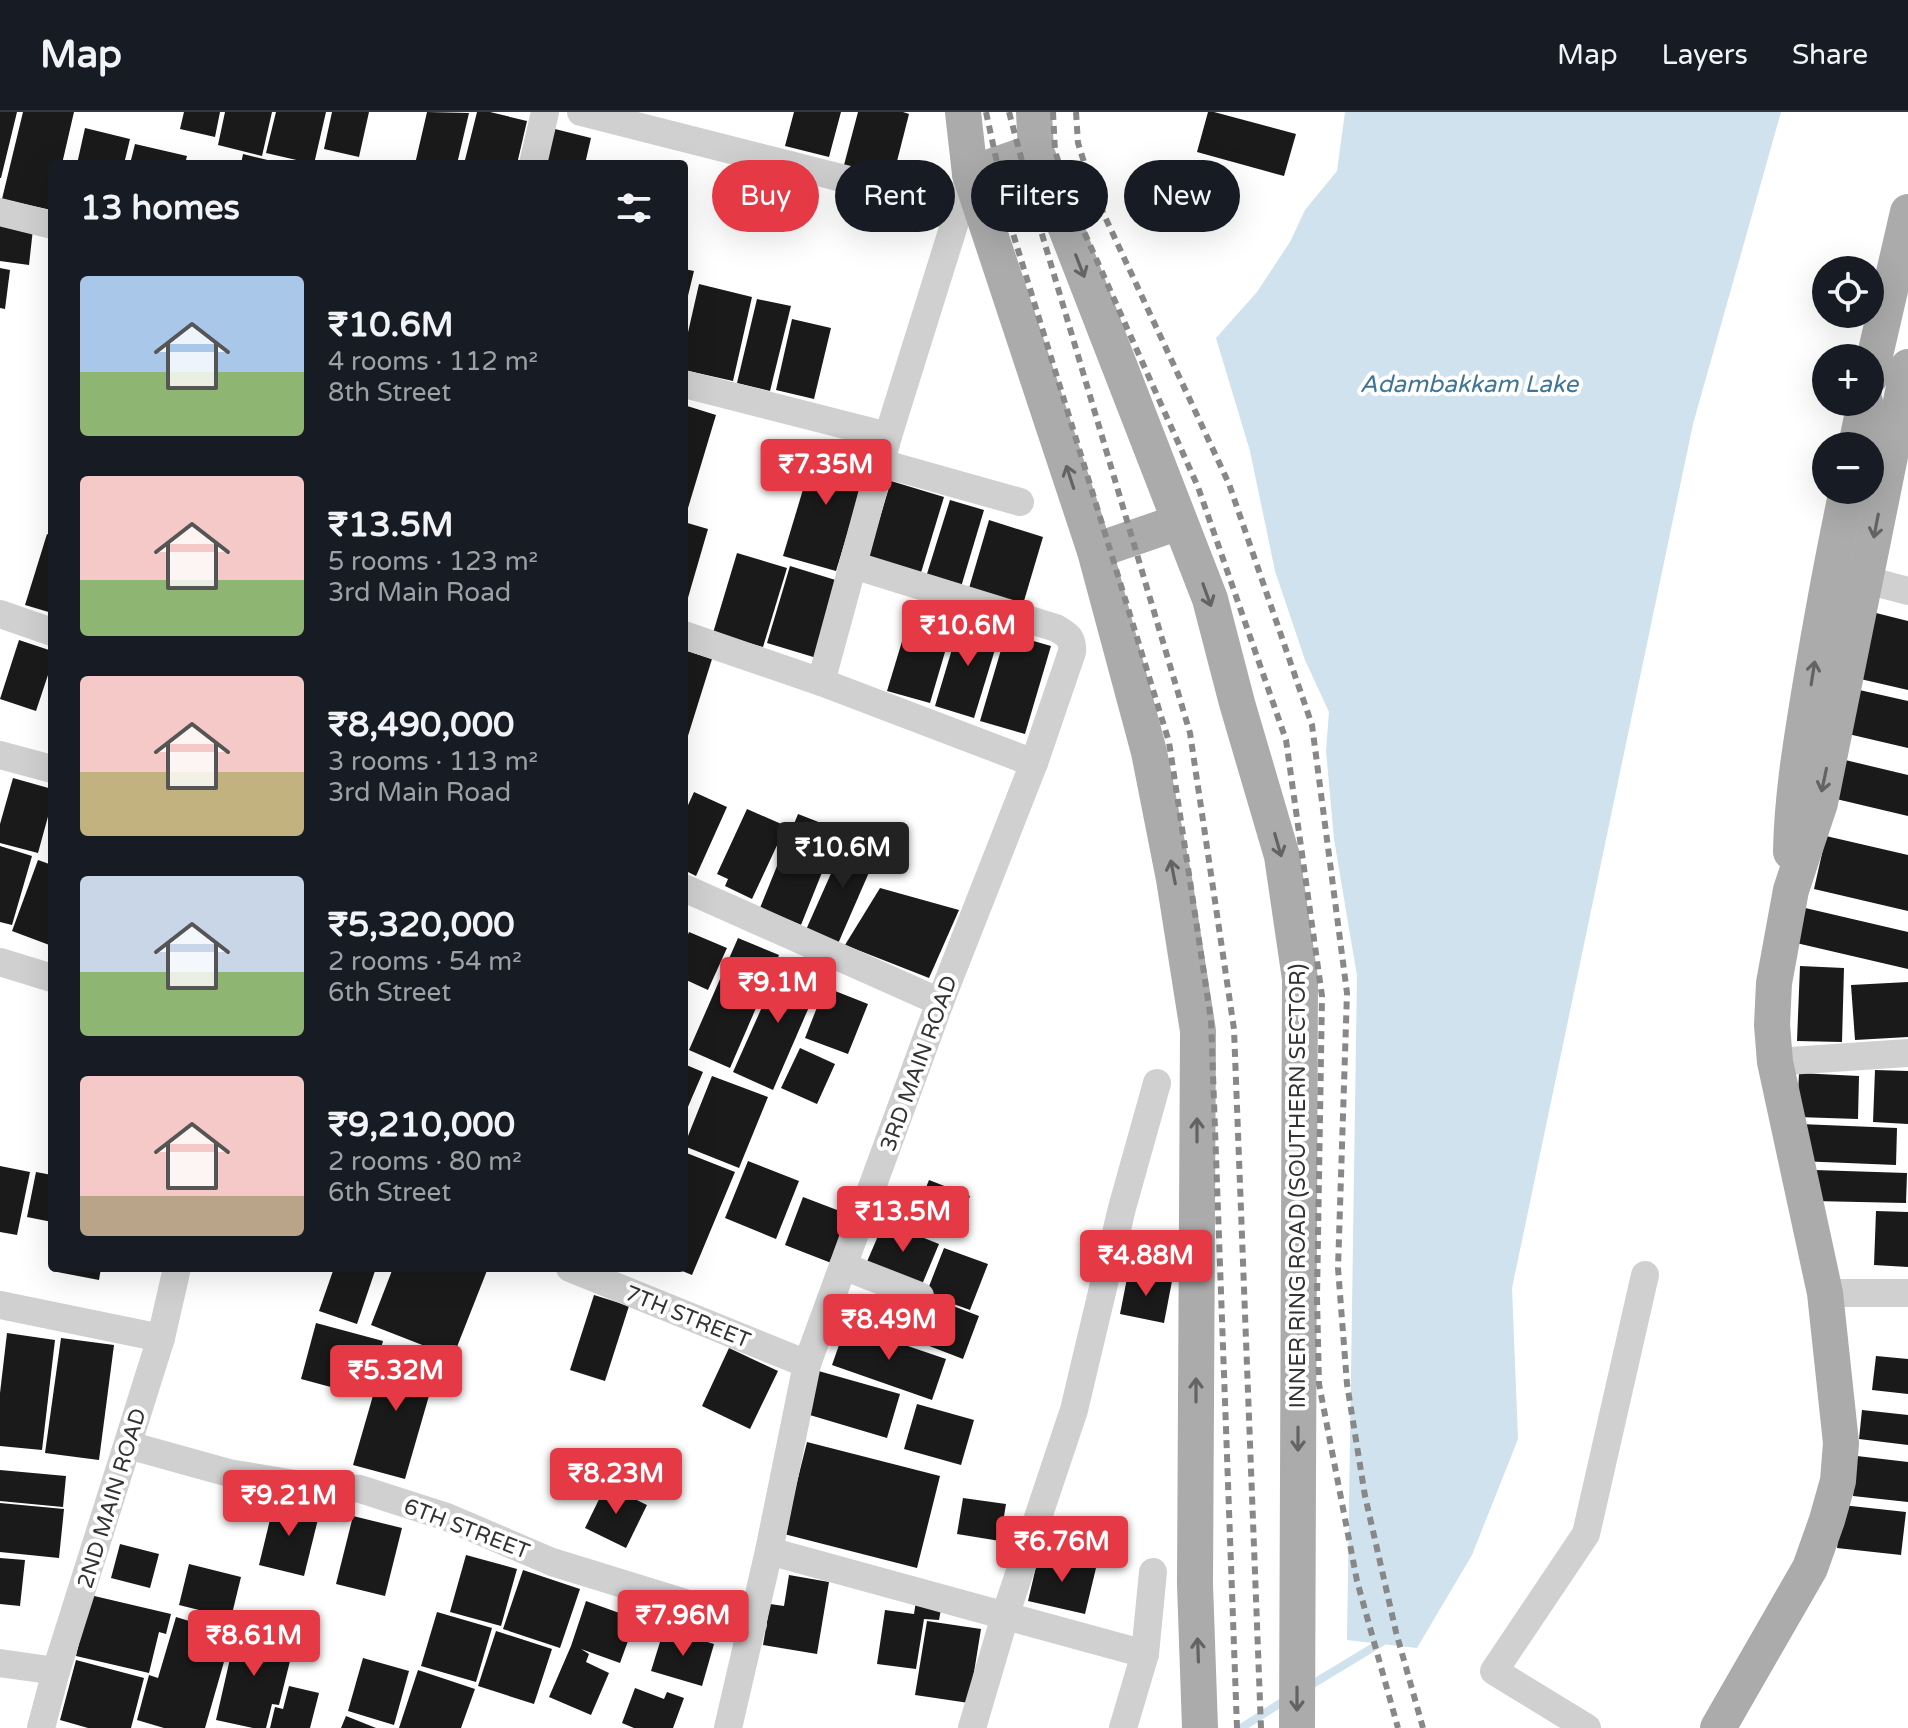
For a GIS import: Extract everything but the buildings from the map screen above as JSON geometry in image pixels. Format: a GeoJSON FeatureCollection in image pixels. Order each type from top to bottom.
{"type":"FeatureCollection","features":[{"type":"Feature","properties":{"kind":"main road"},"geometry":{"type":"LineString","coordinates":[[963,112],[970,174],[1095,551],[1149,752],[1174,879],[1198,1031],[1195,1584],[1200,1728]]}},
{"type":"Feature","properties":{"kind":"main road","name":"INNER RING ROAD (SOUTHERN SECTOR)"},"geometry":{"type":"LineString","coordinates":[[1034,112],[1036,151],[1210,599],[1282,856],[1300,979],[1297,1728]]}},
{"type":"Feature","properties":{"kind":"main road"},"geometry":{"type":"LineString","coordinates":[[970,174],[1036,151]]}},
{"type":"Feature","properties":{"kind":"main road"},"geometry":{"type":"LineString","coordinates":[[1878,344],[1908,212]]}},
{"type":"Feature","properties":{"kind":"main road"},"geometry":{"type":"LineString","coordinates":[[1718,1728],[1810,1568],[1838,1481],[1841,1443],[1825,1293],[1775,1062],[1772,1025],[1774,983],[1791,890],[1820,803],[1908,367]]}},
{"type":"Feature","properties":{"kind":"main road"},"geometry":{"type":"LineString","coordinates":[[1791,890],[1796,775],[1830,569],[1844,504]]}},
{"type":"Feature","properties":{"kind":"main road"},"geometry":{"type":"LineString","coordinates":[[1095,551],[1179,522]]}},
{"type":"Feature","properties":{"kind":"street"},"geometry":{"type":"LineString","coordinates":[[534,160],[545,112]]}},
{"type":"Feature","properties":{"kind":"street"},"geometry":{"type":"LineString","coordinates":[[581,112],[960,208]]}},
{"type":"Feature","properties":{"kind":"street"},"geometry":{"type":"LineString","coordinates":[[821,682],[884,449],[970,174]]}},
{"type":"Feature","properties":{"kind":"street"},"geometry":{"type":"LineString","coordinates":[[0,212],[48,224]]}},
{"type":"Feature","properties":{"kind":"street"},"geometry":{"type":"LineString","coordinates":[[688,385],[884,449],[1020,502]]}},
{"type":"Feature","properties":{"kind":"street","name":"3RD MAIN ROAD"},"geometry":{"type":"LineString","coordinates":[[728,1728],[769,1551],[807,1364],[940,1002],[1034,763],[1072,652],[1072,641],[1068,635],[1056,628],[853,565]]}},
{"type":"Feature","properties":{"kind":"street"},"geometry":{"type":"LineString","coordinates":[[1830,569],[1908,591]]}},
{"type":"Feature","properties":{"kind":"street"},"geometry":{"type":"LineString","coordinates":[[0,614],[48,631]]}},
{"type":"Feature","properties":{"kind":"street"},"geometry":{"type":"LineString","coordinates":[[688,636],[821,682],[1034,763]]}},
{"type":"Feature","properties":{"kind":"street"},"geometry":{"type":"LineString","coordinates":[[0,755],[48,768]]}},
{"type":"Feature","properties":{"kind":"street"},"geometry":{"type":"LineString","coordinates":[[688,890],[940,1002]]}},
{"type":"Feature","properties":{"kind":"street"},"geometry":{"type":"LineString","coordinates":[[0,962],[48,977]]}},
{"type":"Feature","properties":{"kind":"street"},"geometry":{"type":"LineString","coordinates":[[1775,1062],[1908,1053]]}},
{"type":"Feature","properties":{"kind":"street"},"geometry":{"type":"LineString","coordinates":[[972,1728],[1005,1616],[1074,1410],[1122,1208],[1157,1083]]}},
{"type":"Feature","properties":{"kind":"street"},"geometry":{"type":"LineString","coordinates":[[843,1266],[920,1296]]}},
{"type":"Feature","properties":{"kind":"street","name":"2ND MAIN ROAD"},"geometry":{"type":"LineString","coordinates":[[50,1726],[56,1671],[161,1338],[176,1272]]}},
{"type":"Feature","properties":{"kind":"street","name":"7TH STREET"},"geometry":{"type":"LineString","coordinates":[[580,1272],[807,1364]]}},
{"type":"Feature","properties":{"kind":"street"},"geometry":{"type":"LineString","coordinates":[[1587,1728],[1494,1671],[1586,1534],[1645,1275]]}},
{"type":"Feature","properties":{"kind":"street"},"geometry":{"type":"LineString","coordinates":[[1825,1293],[1908,1293]]}},
{"type":"Feature","properties":{"kind":"street"},"geometry":{"type":"LineString","coordinates":[[0,1305],[161,1338]]}},
{"type":"Feature","properties":{"kind":"street","name":"6TH STREET"},"geometry":{"type":"LineString","coordinates":[[128,1445],[229,1473],[295,1484],[360,1489],[447,1517],[552,1562],[753,1624]]}},
{"type":"Feature","properties":{"kind":"street"},"geometry":{"type":"LineString","coordinates":[[769,1551],[1145,1654]]}},
{"type":"Feature","properties":{"kind":"street"},"geometry":{"type":"LineString","coordinates":[[1123,1728],[1145,1654],[1153,1572]]}},
{"type":"Feature","properties":{"kind":"street"},"geometry":{"type":"LineString","coordinates":[[0,1663],[56,1671]]}},
{"type":"Feature","properties":{"kind":"water","name":"Adambakkam Lake"},"geometry":{"type":"Polygon","coordinates":[[[1345,112],[1781,112],[1693,424],[1512,1288],[1518,1439],[1472,1555],[1417,1648],[1347,1640],[1357,976],[1334,839],[1326,751],[1329,712],[1305,660],[1275,571],[1250,451],[1216,338],[1257,292],[1290,242],[1305,210],[1337,171],[1345,112]]]}},
{"type":"Feature","properties":{"kind":"waterway"},"geometry":{"type":"LineString","coordinates":[[1306,1688],[1382,1642],[1382,1636]]}},
{"type":"Feature","properties":{"kind":"waterway"},"geometry":{"type":"LineString","coordinates":[[1241,1728],[1287,1699]]}},
{"type":"Feature","properties":{"kind":"railway"},"geometry":{"type":"LineString","coordinates":[[986,112],[1011,227],[1169,742],[1211,1020],[1237,1728]]}},
{"type":"Feature","properties":{"kind":"railway"},"geometry":{"type":"LineString","coordinates":[[1009,112],[1036,214],[1190,733],[1234,1029],[1261,1728]]}},
{"type":"Feature","properties":{"kind":"railway"},"geometry":{"type":"LineString","coordinates":[[1053,112],[1055,151],[1073,207],[1198,487],[1286,740],[1322,996],[1317,1298],[1319,1384],[1357,1581],[1398,1728]]}},
{"type":"Feature","properties":{"kind":"railway"},"geometry":{"type":"LineString","coordinates":[[1076,112],[1078,143],[1093,191],[1229,484],[1312,725],[1347,993],[1338,1268],[1347,1384],[1365,1496],[1396,1632],[1423,1728]]}}]}
